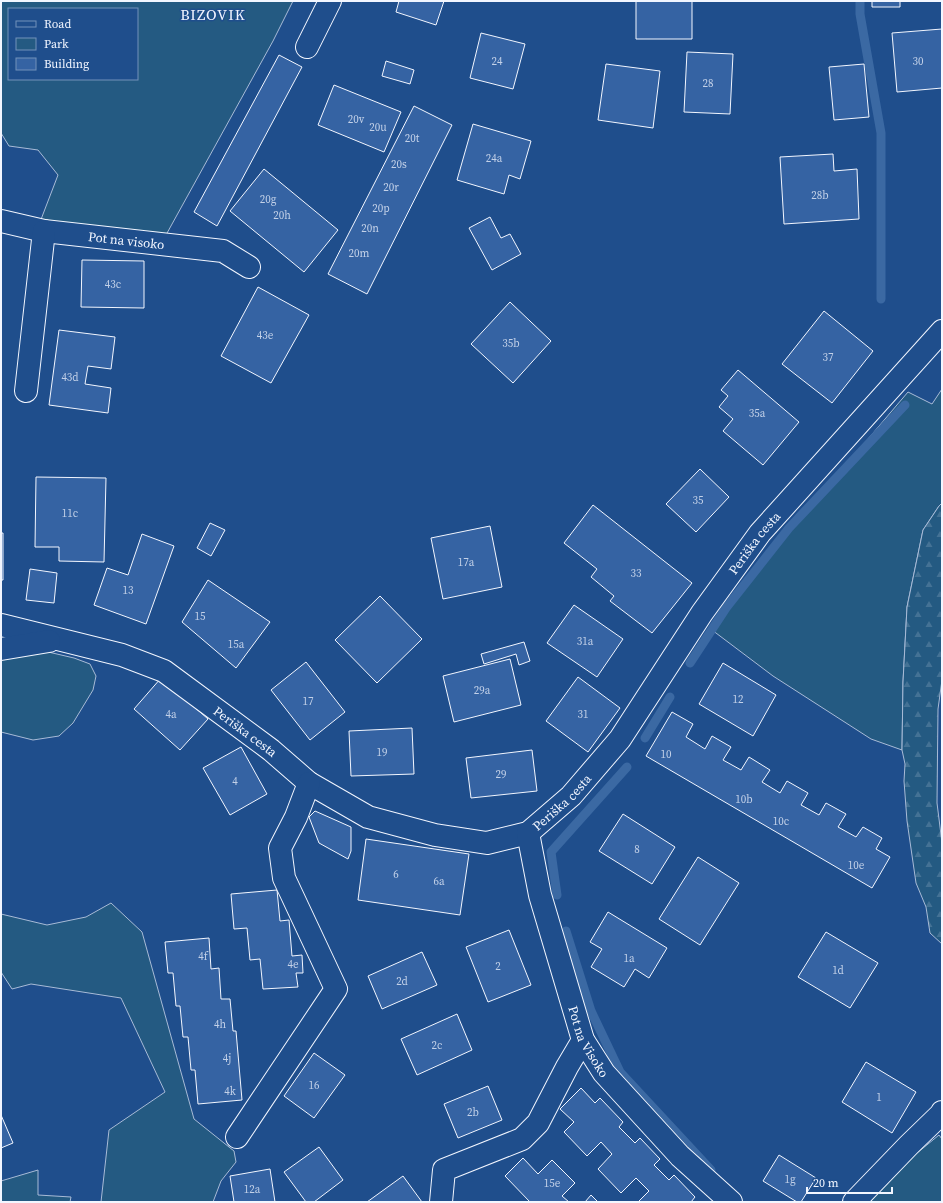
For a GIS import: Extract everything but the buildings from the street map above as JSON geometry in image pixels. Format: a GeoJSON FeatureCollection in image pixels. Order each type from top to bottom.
{"type":"FeatureCollection","features":[{"type":"Feature","properties":{"kind":"street"},"geometry":{"type":"LineString","coordinates":[[308,47],[330,1]]}},
{"type":"Feature","properties":{"kind":"street","name":"Pot na visoko"},"geometry":{"type":"LineString","coordinates":[[1,221],[44,231],[223,251],[249,267]]}},
{"type":"Feature","properties":{"kind":"street"},"geometry":{"type":"LineString","coordinates":[[26,391],[44,231]]}},
{"type":"Feature","properties":{"kind":"street","name":"Periška cesta"},"geometry":{"type":"LineString","coordinates":[[1,625],[122,655],[164,670],[271,750],[309,783],[368,817],[435,835],[487,843],[528,833],[571,796],[620,739],[702,613],[760,533],[942,331]]}},
{"type":"Feature","properties":{"kind":"street"},"geometry":{"type":"LineString","coordinates":[[1,649],[58,640]]}},
{"type":"Feature","properties":{"kind":"street"},"geometry":{"type":"LineString","coordinates":[[237,1137],[336,990],[284,878],[280,848],[296,817],[309,783]]}},
{"type":"Feature","properties":{"kind":"street","name":"Pot na Visoko"},"geometry":{"type":"LineString","coordinates":[[528,833],[540,895],[583,1040],[604,1073],[614,1084],[680,1156],[731,1202]]}},
{"type":"Feature","properties":{"kind":"street"},"geometry":{"type":"LineString","coordinates":[[441,1202],[444,1170],[522,1138],[538,1123],[583,1040]]}},
{"type":"Feature","properties":{"kind":"street"},"geometry":{"type":"LineString","coordinates":[[854,1202],[942,1112]]}},
{"type":"Feature","properties":{"kind":"green space"},"geometry":{"type":"Polygon","coordinates":[[[1,1],[293,1],[273,41],[161,244],[40,222],[58,175],[38,150],[9,146],[1,133],[1,1]]]}},
{"type":"Feature","properties":{"kind":"green space"},"geometry":{"type":"Polygon","coordinates":[[[942,389],[942,503],[923,530],[907,607],[903,682],[902,750],[871,739],[773,676],[712,630],[767,554],[777,546],[908,392],[932,404],[942,389]]]}},
{"type":"Feature","properties":{"kind":"green space"},"geometry":{"type":"Polygon","coordinates":[[[942,503],[942,680],[938,709],[937,803],[942,843],[942,944],[930,933],[926,907],[916,883],[907,821],[904,781],[905,764],[902,750],[903,682],[907,607],[923,530],[942,503]]]}},
{"type":"Feature","properties":{"kind":"green space"},"geometry":{"type":"Polygon","coordinates":[[[44,651],[74,658],[90,664],[96,676],[93,690],[73,723],[59,736],[33,740],[1,732],[1,656],[44,651]]]}},
{"type":"Feature","properties":{"kind":"green space"},"geometry":{"type":"Polygon","coordinates":[[[111,903],[142,932],[194,1119],[234,1151],[236,1162],[221,1181],[213,1202],[101,1202],[109,1130],[165,1092],[121,998],[31,984],[12,989],[1,972],[1,914],[47,925],[86,917],[111,903]]]}},
{"type":"Feature","properties":{"kind":"green space"},"geometry":{"type":"Polygon","coordinates":[[[939,1135],[942,1139],[942,1202],[865,1202],[900,1167],[939,1135]]]}},
{"type":"Feature","properties":{"kind":"green space"},"geometry":{"type":"Polygon","coordinates":[[[38,1170],[38,1195],[71,1197],[70,1202],[1,1202],[1,1181],[38,1170]]]}},
{"type":"Feature","properties":{"kind":"waterway"},"geometry":{"type":"LineString","coordinates":[[860,1],[860,14],[881,133],[881,299]]}},
{"type":"Feature","properties":{"kind":"waterway"},"geometry":{"type":"LineString","coordinates":[[690,663],[726,608],[789,528],[905,405]]}},
{"type":"Feature","properties":{"kind":"waterway"},"geometry":{"type":"LineString","coordinates":[[645,738],[670,697]]}},
{"type":"Feature","properties":{"kind":"waterway"},"geometry":{"type":"LineString","coordinates":[[557,895],[551,852],[627,767]]}},
{"type":"Feature","properties":{"kind":"waterway"},"geometry":{"type":"LineString","coordinates":[[566,931],[591,1011],[620,1072],[711,1170]]}},
{"type":"Feature","properties":{"kind":"district","name":"BIZOVIK"},"geometry":{"type":"Point","coordinates":[213,15]}}]}
